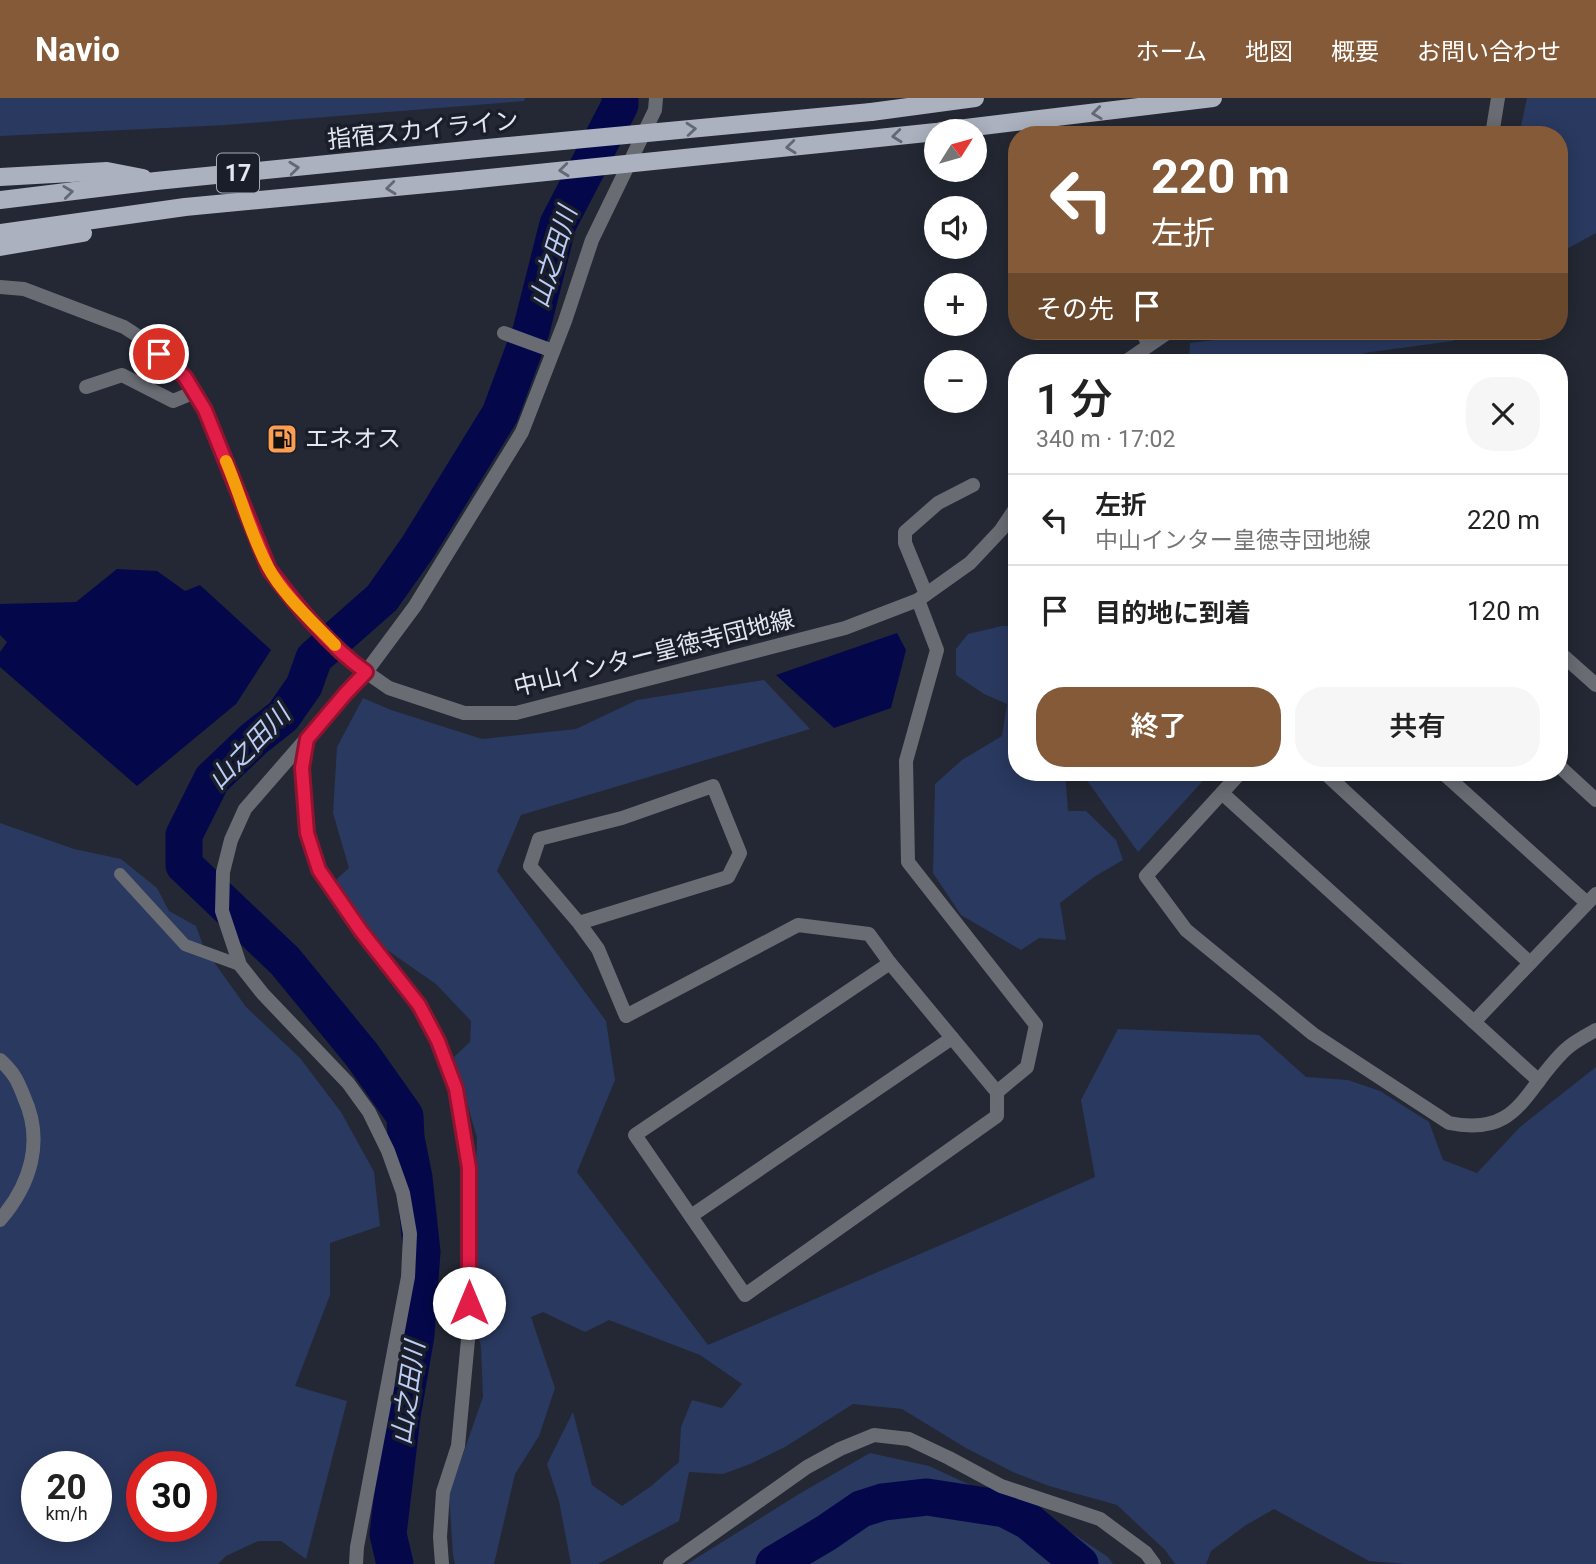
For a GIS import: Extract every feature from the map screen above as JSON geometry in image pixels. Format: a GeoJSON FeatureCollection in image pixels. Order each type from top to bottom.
{"type":"FeatureCollection","features":[{"type":"Feature","properties":{"kind":"main road","name":"指宿スカイライン"},"geometry":{"type":"LineString","coordinates":[[0,200],[156,181],[871,112],[975,98]]}},
{"type":"Feature","properties":{"kind":"main road","name":"17"},"geometry":{"type":"LineString","coordinates":[[987,126],[1213,98]]}},
{"type":"Feature","properties":{"kind":"main road","name":"17"},"geometry":{"type":"LineString","coordinates":[[0,233],[185,207],[924,134]]}},
{"type":"Feature","properties":{"kind":"main road"},"geometry":{"type":"LineString","coordinates":[[0,177],[107,171],[156,181]]}},
{"type":"Feature","properties":{"kind":"main road"},"geometry":{"type":"LineString","coordinates":[[0,247],[141,222],[185,207]]}},
{"type":"Feature","properties":{"kind":"street"},"geometry":{"type":"LineString","coordinates":[[356,1564],[356,1548],[408,1277],[410,1234],[403,1193],[388,1151],[369,1112],[355,1092],[263,995],[240,965],[222,911],[223,872],[231,841],[245,809],[366,672],[415,606],[522,432],[593,240],[655,110],[656,98]]}},
{"type":"Feature","properties":{"kind":"street"},"geometry":{"type":"LineString","coordinates":[[1493,126],[1498,98]]}},
{"type":"Feature","properties":{"kind":"street","name":"中山インター皇徳寺団地線"},"geometry":{"type":"LineString","coordinates":[[0,287],[24,289],[124,327],[144,340],[185,377],[210,422],[269,569],[286,592],[350,661],[389,688],[464,713],[516,713],[845,628],[922,597],[970,563],[1008,520]]}},
{"type":"Feature","properties":{"kind":"street"},"geometry":{"type":"LineString","coordinates":[[504,333],[553,351]]}},
{"type":"Feature","properties":{"kind":"street"},"geometry":{"type":"LineString","coordinates":[[1147,340],[1149,344]]}},
{"type":"Feature","properties":{"kind":"street"},"geometry":{"type":"LineString","coordinates":[[1136,354],[1155,340]]}},
{"type":"Feature","properties":{"kind":"street"},"geometry":{"type":"LineString","coordinates":[[86,387],[122,375],[173,401],[195,393]]}},
{"type":"Feature","properties":{"kind":"street"},"geometry":{"type":"LineString","coordinates":[[973,485],[938,503],[905,532],[905,543],[937,650],[905,761],[908,862],[1036,1026],[1027,1067],[997,1092]]}},
{"type":"Feature","properties":{"kind":"street"},"geometry":{"type":"LineString","coordinates":[[1568,660],[1596,685]]}},
{"type":"Feature","properties":{"kind":"street"},"geometry":{"type":"LineString","coordinates":[[307,739],[302,768],[307,833],[319,870],[361,931],[419,1005],[438,1041],[456,1089],[469,1168],[469,1329],[458,1446],[443,1492],[440,1537],[442,1564]]}},
{"type":"Feature","properties":{"kind":"street"},"geometry":{"type":"LineString","coordinates":[[1568,774],[1596,800]]}},
{"type":"Feature","properties":{"kind":"street"},"geometry":{"type":"LineString","coordinates":[[1233,781],[1146,876],[1186,930],[1313,1034],[1449,1124],[1481,1127],[1507,1117],[1564,1051],[1596,1030]]}},
{"type":"Feature","properties":{"kind":"street"},"geometry":{"type":"LineString","coordinates":[[1334,781],[1530,963]]}},
{"type":"Feature","properties":{"kind":"street"},"geometry":{"type":"LineString","coordinates":[[1453,781],[1591,899],[1474,1022]]}},
{"type":"Feature","properties":{"kind":"street"},"geometry":{"type":"LineString","coordinates":[[579,923],[728,877],[740,853],[713,786],[622,818],[539,839],[530,866],[598,949],[626,1016],[798,925],[869,934],[997,1092],[997,1116],[745,1295],[635,1135],[890,963]]}},
{"type":"Feature","properties":{"kind":"street"},"geometry":{"type":"LineString","coordinates":[[1222,793],[1539,1081]]}},
{"type":"Feature","properties":{"kind":"street"},"geometry":{"type":"LineString","coordinates":[[691,1216],[952,1038]]}},
{"type":"Feature","properties":{"kind":"street"},"geometry":{"type":"LineString","coordinates":[[0,1060],[14,1073],[32,1114],[34,1149],[25,1182],[0,1220]]}},
{"type":"Feature","properties":{"kind":"street"},"geometry":{"type":"LineString","coordinates":[[670,1564],[807,1467],[874,1435],[909,1439],[1001,1486],[1100,1519],[1146,1553],[1154,1564]]}},
{"type":"Feature","properties":{"kind":"lane"},"geometry":{"type":"LineString","coordinates":[[120,874],[185,945],[240,965]]}},
{"type":"Feature","properties":{"kind":"shaded area"},"geometry":{"type":"Polygon","coordinates":[[[0,98],[525,98],[524,101],[226,125],[0,136],[0,98]]]}},
{"type":"Feature","properties":{"kind":"shaded area"},"geometry":{"type":"Polygon","coordinates":[[[1527,98],[1596,98],[1596,233],[1568,248],[1568,126],[1521,126],[1527,98]]]}},
{"type":"Feature","properties":{"kind":"shaded area"},"geometry":{"type":"Polygon","coordinates":[[[1215,340],[1455,340],[1363,354],[1189,354],[1190,343],[1215,340]]]}},
{"type":"Feature","properties":{"kind":"shaded area"},"geometry":{"type":"Polygon","coordinates":[[[117,569],[157,571],[185,591],[200,585],[271,650],[236,704],[137,786],[0,667],[0,652],[7,642],[0,635],[0,604],[76,602],[117,569]]]}},
{"type":"Feature","properties":{"kind":"shaded area"},"geometry":{"type":"Polygon","coordinates":[[[1008,626],[1008,781],[1066,781],[1068,811],[1086,811],[1116,840],[1123,860],[1094,877],[1060,903],[1066,940],[1039,938],[1021,950],[961,915],[933,873],[935,784],[962,760],[1002,736],[1007,704],[984,694],[956,675],[956,649],[968,634],[1008,626]]]}},
{"type":"Feature","properties":{"kind":"shaded area"},"geometry":{"type":"Polygon","coordinates":[[[897,633],[906,650],[891,708],[834,728],[776,675],[897,633]]]}},
{"type":"Feature","properties":{"kind":"shaded area"},"geometry":{"type":"Polygon","coordinates":[[[764,680],[810,729],[521,815],[497,871],[606,1021],[615,1080],[577,1172],[708,1345],[1095,1177],[1081,1100],[1118,1029],[1259,1035],[1306,1077],[1348,1080],[1380,1091],[1429,1122],[1443,1160],[1477,1173],[1520,1127],[1596,1067],[1596,1564],[1406,1564],[1369,1561],[1274,1509],[1246,1525],[1211,1551],[1206,1564],[1175,1564],[1165,1550],[1117,1505],[1049,1486],[1013,1472],[966,1448],[902,1409],[853,1404],[785,1447],[750,1464],[723,1474],[689,1472],[679,1521],[598,1564],[571,1564],[559,1501],[547,1464],[573,1412],[592,1485],[622,1506],[679,1462],[681,1427],[692,1400],[722,1408],[742,1384],[700,1355],[609,1320],[585,1332],[543,1312],[531,1317],[555,1388],[539,1436],[515,1474],[494,1564],[455,1564],[449,1494],[483,1397],[481,1347],[471,1303],[477,1138],[454,1057],[470,1042],[471,1021],[436,984],[377,943],[329,886],[349,868],[333,813],[337,747],[363,698],[391,710],[482,739],[576,729],[637,700],[764,680]]]}},
{"type":"Feature","properties":{"kind":"shaded area"},"geometry":{"type":"Polygon","coordinates":[[[1087,781],[1203,781],[1138,852],[1087,781]]]}},
{"type":"Feature","properties":{"kind":"shaded area"},"geometry":{"type":"Polygon","coordinates":[[[0,823],[74,849],[121,859],[157,888],[169,911],[196,926],[204,948],[246,1007],[300,1058],[341,1112],[374,1172],[380,1226],[330,1243],[330,1295],[295,1386],[347,1401],[306,1559],[281,1541],[258,1541],[226,1556],[218,1564],[0,1564],[0,823]]]}},
{"type":"Feature","properties":{"kind":"shaded area"},"geometry":{"type":"Polygon","coordinates":[[[870,1453],[929,1466],[1066,1529],[1108,1557],[1113,1564],[687,1564],[870,1453]]]}},
{"type":"Feature","properties":{"kind":"waterway","name":"山之田川"},"geometry":{"type":"LineString","coordinates":[[395,1564],[388,1534],[402,1416],[416,1335],[422,1252],[405,1116],[362,1055],[285,961],[184,865],[184,835],[212,779],[283,716],[304,686],[314,658],[382,598],[418,547],[500,414],[531,331],[558,224],[620,105],[620,98]]}},
{"type":"Feature","properties":{"kind":"waterway","name":"山之田川"},"geometry":{"type":"LineString","coordinates":[[774,1564],[861,1509],[883,1502],[927,1497],[1005,1509],[1028,1521],[1080,1564]]}},
{"type":"Feature","properties":{"kind":"slow traffic"},"geometry":{"type":"LineString","coordinates":[[226,461],[269,569],[286,592],[335,645]]}},
{"type":"Feature","properties":{"kind":"place","name":"エネオス"},"geometry":{"type":"Point","coordinates":[282,439]}},
{"type":"Feature","properties":{"kind":"route"},"geometry":{"type":"LineString","coordinates":[[159,354],[185,377],[205,410],[269,569],[286,592],[350,661],[366,672],[307,739],[302,768],[307,833],[319,870],[361,931],[419,1005],[438,1041],[456,1089],[469,1168],[469,1303]]}}]}
